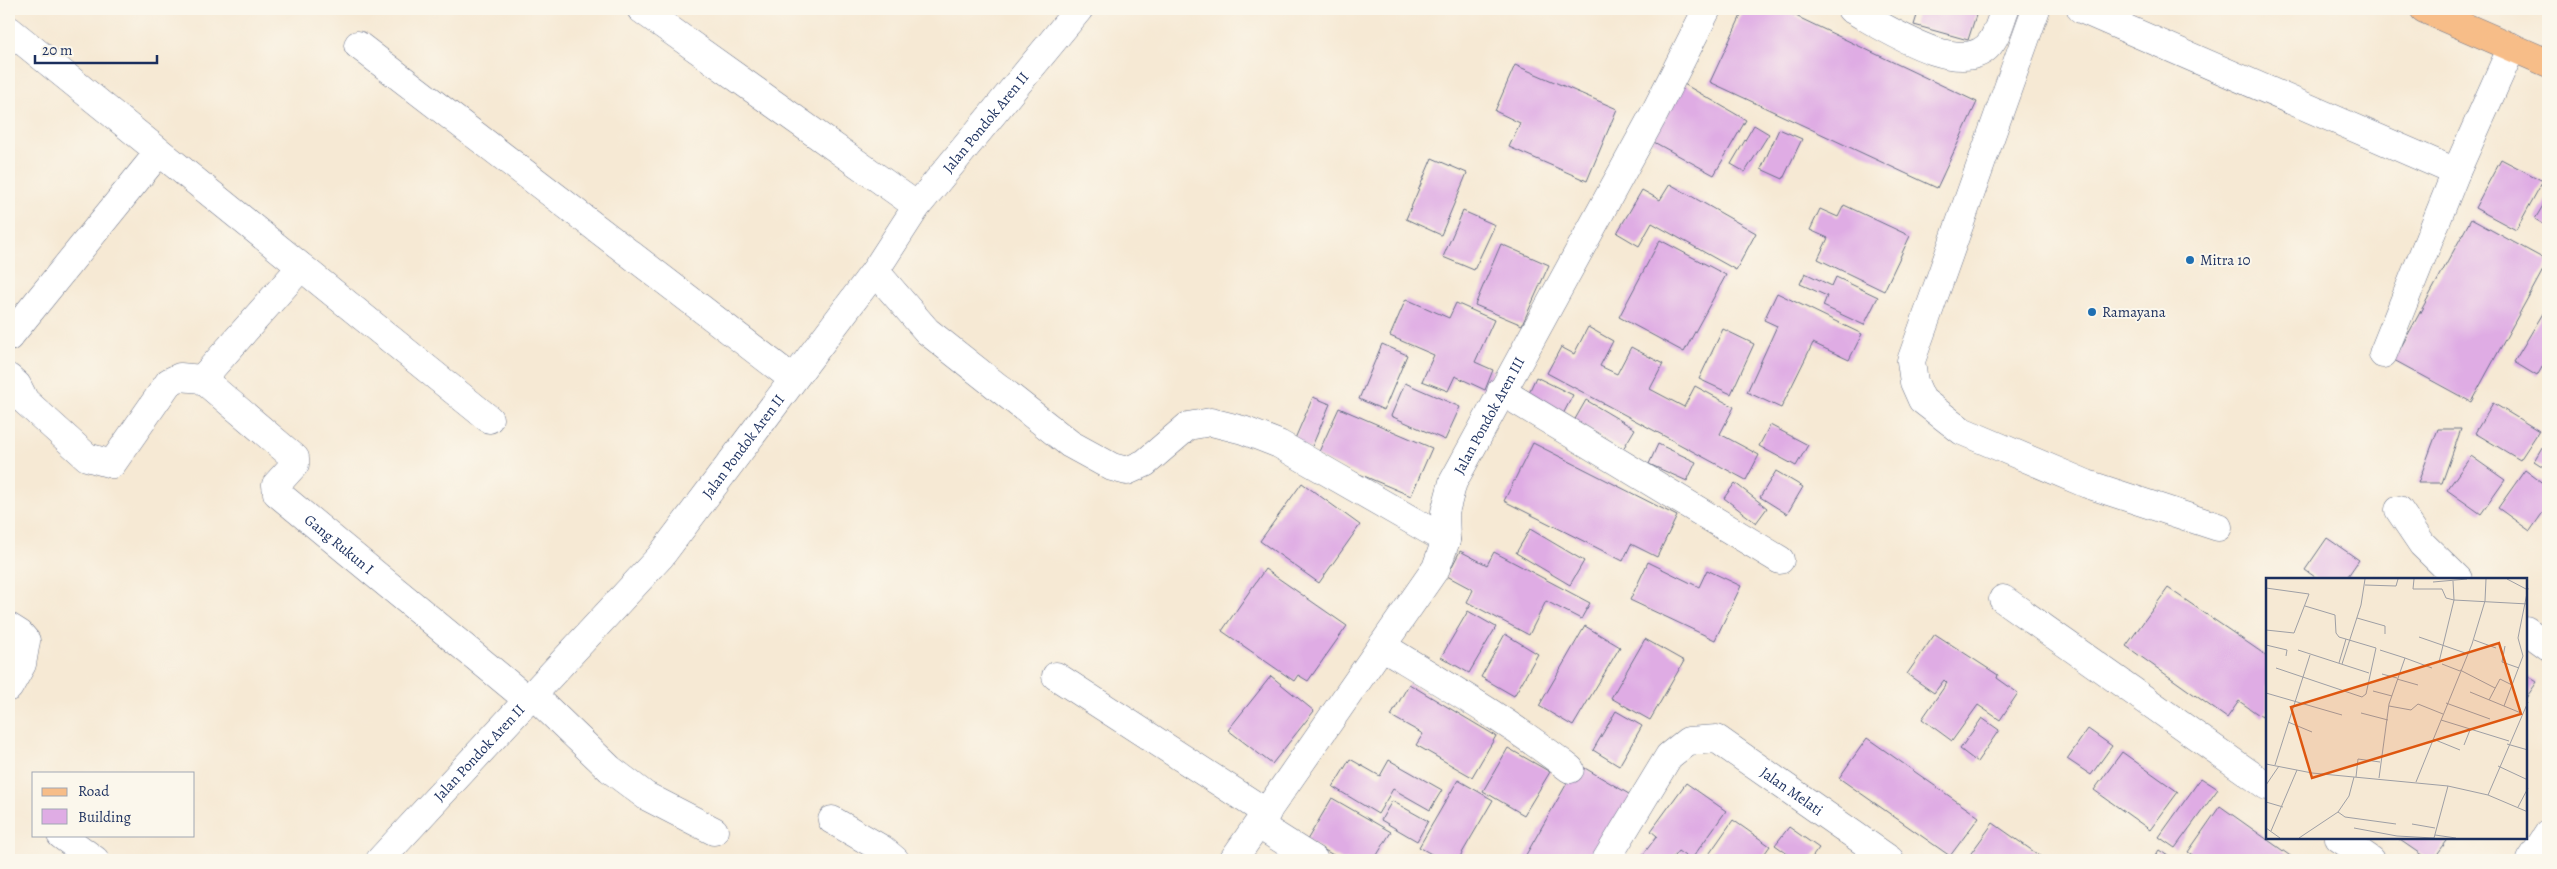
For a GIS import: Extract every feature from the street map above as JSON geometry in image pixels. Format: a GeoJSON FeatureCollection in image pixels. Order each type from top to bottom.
{"type":"FeatureCollection","features":[{"type":"Feature","properties":{"kind":"main road"},"geometry":{"type":"LineString","coordinates":[[2424,9],[2548,63]]}},
{"type":"Feature","properties":{"kind":"street"},"geometry":{"type":"LineString","coordinates":[[642,9],[917,206]]}},
{"type":"Feature","properties":{"kind":"street","name":"Jalan Pondok Aren III"},"geometry":{"type":"LineString","coordinates":[[1232,860],[1263,819],[1436,568],[1446,540],[1445,512],[1453,482],[1655,112],[1707,9]]}},
{"type":"Feature","properties":{"kind":"street"},"geometry":{"type":"LineString","coordinates":[[1851,9],[1926,49],[1960,56],[1975,54],[1992,42],[2005,9]]}},
{"type":"Feature","properties":{"kind":"street"},"geometry":{"type":"LineString","coordinates":[[2036,9],[1911,361],[1914,382],[1922,400],[1962,431],[2087,484],[2218,527]]}},
{"type":"Feature","properties":{"kind":"street"},"geometry":{"type":"LineString","coordinates":[[2081,9],[2456,172]]}},
{"type":"Feature","properties":{"kind":"street","name":"Jalan Pondok Aren II"},"geometry":{"type":"LineString","coordinates":[[381,860],[660,557],[875,271],[917,206],[1070,12]]}},
{"type":"Feature","properties":{"kind":"street"},"geometry":{"type":"LineString","coordinates":[[9,30],[489,419]]}},
{"type":"Feature","properties":{"kind":"street"},"geometry":{"type":"LineString","coordinates":[[358,45],[793,379]]}},
{"type":"Feature","properties":{"kind":"street"},"geometry":{"type":"LineString","coordinates":[[2383,354],[2456,172],[2512,48]]}},
{"type":"Feature","properties":{"kind":"street"},"geometry":{"type":"LineString","coordinates":[[9,337],[159,152]]}},
{"type":"Feature","properties":{"kind":"street"},"geometry":{"type":"LineString","coordinates":[[9,378],[17,385],[24,402],[87,457],[107,464],[115,462],[169,382],[180,377],[202,379],[301,267]]}},
{"type":"Feature","properties":{"kind":"street"},"geometry":{"type":"LineString","coordinates":[[875,271],[927,331],[1070,444],[1112,467],[1127,471],[1145,463],[1188,426],[1211,422],[1243,430],[1279,444],[1446,540]]}},
{"type":"Feature","properties":{"kind":"street","name":"Gang Rukun I"},"geometry":{"type":"LineString","coordinates":[[202,379],[295,458],[295,464],[276,485],[277,493],[530,698]]}},
{"type":"Feature","properties":{"kind":"street"},"geometry":{"type":"LineString","coordinates":[[1502,391],[1780,560]]}},
{"type":"Feature","properties":{"kind":"street"},"geometry":{"type":"LineString","coordinates":[[2400,510],[2422,544],[2457,578]]}},
{"type":"Feature","properties":{"kind":"street"},"geometry":{"type":"LineString","coordinates":[[2003,599],[2266,785]]}},
{"type":"Feature","properties":{"kind":"street"},"geometry":{"type":"LineString","coordinates":[[9,627],[20,634],[26,642],[22,664],[9,687]]}},
{"type":"Feature","properties":{"kind":"street"},"geometry":{"type":"LineString","coordinates":[[2527,631],[2548,646]]}},
{"type":"Feature","properties":{"kind":"street"},"geometry":{"type":"LineString","coordinates":[[1382,646],[1535,741],[1570,769]]}},
{"type":"Feature","properties":{"kind":"street"},"geometry":{"type":"LineString","coordinates":[[1056,676],[1263,819],[1314,860]]}},
{"type":"Feature","properties":{"kind":"street"},"geometry":{"type":"LineString","coordinates":[[530,698],[610,769],[646,796],[714,831]]}},
{"type":"Feature","properties":{"kind":"street","name":"Jalan Melati"},"geometry":{"type":"LineString","coordinates":[[1606,860],[1669,756],[1688,741],[1716,739],[1890,860]]}},
{"type":"Feature","properties":{"kind":"street"},"geometry":{"type":"LineString","coordinates":[[832,820],[882,849],[895,860]]}},
{"type":"Feature","properties":{"kind":"street"},"geometry":{"type":"LineString","coordinates":[[2531,860],[2548,834]]}},
{"type":"Feature","properties":{"kind":"street"},"geometry":{"type":"LineString","coordinates":[[62,836],[95,860]]}},
{"type":"Feature","properties":{"kind":"street"},"geometry":{"type":"LineString","coordinates":[[2340,839],[2371,860]]}},
{"type":"Feature","properties":{"kind":"building"},"geometry":{"type":"Polygon","coordinates":[[[1744,9],[1781,9],[1977,102],[1937,188],[1710,82],[1744,9]]]}},
{"type":"Feature","properties":{"kind":"building"},"geometry":{"type":"Polygon","coordinates":[[[1919,9],[1978,9],[1968,40],[1914,25],[1919,9]]]}},
{"type":"Feature","properties":{"kind":"building"},"geometry":{"type":"Polygon","coordinates":[[[1515,65],[1617,109],[1587,181],[1509,147],[1520,123],[1495,111],[1515,65]]]}},
{"type":"Feature","properties":{"kind":"building"},"geometry":{"type":"Polygon","coordinates":[[[1684,84],[1746,120],[1714,175],[1652,141],[1684,84]]]}},
{"type":"Feature","properties":{"kind":"building"},"geometry":{"type":"Polygon","coordinates":[[[1754,125],[1769,134],[1745,172],[1731,164],[1754,125]]]}},
{"type":"Feature","properties":{"kind":"building"},"geometry":{"type":"Polygon","coordinates":[[[1779,129],[1802,139],[1783,179],[1761,169],[1779,129]]]}},
{"type":"Feature","properties":{"kind":"building"},"geometry":{"type":"Polygon","coordinates":[[[1432,158],[1467,173],[1441,235],[1406,219],[1432,158]]]}},
{"type":"Feature","properties":{"kind":"building"},"geometry":{"type":"Polygon","coordinates":[[[2501,159],[2543,181],[2516,230],[2475,208],[2501,159]]]}},
{"type":"Feature","properties":{"kind":"building"},"geometry":{"type":"Polygon","coordinates":[[[1670,184],[1756,233],[1736,270],[1652,223],[1639,246],[1617,233],[1642,190],[1660,200],[1670,184]]]}},
{"type":"Feature","properties":{"kind":"building"},"geometry":{"type":"Polygon","coordinates":[[[2548,197],[2548,227],[2535,219],[2548,197]]]}},
{"type":"Feature","properties":{"kind":"building"},"geometry":{"type":"Polygon","coordinates":[[[1844,205],[1910,236],[1884,291],[1818,259],[1828,238],[1810,230],[1820,209],[1838,217],[1844,205]]]}},
{"type":"Feature","properties":{"kind":"building"},"geometry":{"type":"Polygon","coordinates":[[[1463,211],[1495,225],[1474,270],[1443,257],[1463,211]]]}},
{"type":"Feature","properties":{"kind":"building"},"geometry":{"type":"Polygon","coordinates":[[[2471,219],[2548,261],[2471,402],[2394,360],[2471,219]]]}},
{"type":"Feature","properties":{"kind":"building"},"geometry":{"type":"Polygon","coordinates":[[[1660,240],[1726,275],[1684,352],[1619,317],[1660,240]]]}},
{"type":"Feature","properties":{"kind":"building"},"geometry":{"type":"Polygon","coordinates":[[[1501,244],[1549,265],[1522,325],[1475,305],[1501,244]]]}},
{"type":"Feature","properties":{"kind":"building"},"geometry":{"type":"Polygon","coordinates":[[[1805,273],[1832,286],[1836,277],[1878,297],[1864,325],[1823,306],[1827,296],[1800,284],[1805,273]]]}},
{"type":"Feature","properties":{"kind":"building"},"geometry":{"type":"Polygon","coordinates":[[[1777,293],[1862,334],[1849,360],[1813,343],[1781,408],[1747,392],[1777,326],[1764,320],[1777,293]]]}},
{"type":"Feature","properties":{"kind":"building"},"geometry":{"type":"Polygon","coordinates":[[[1406,299],[1449,318],[1456,303],[1494,320],[1475,362],[1493,370],[1485,390],[1455,376],[1448,391],[1422,381],[1434,355],[1390,336],[1406,299]]]}},
{"type":"Feature","properties":{"kind":"building"},"geometry":{"type":"Polygon","coordinates":[[[2548,305],[2548,357],[2537,376],[2514,362],[2548,305]]]}},
{"type":"Feature","properties":{"kind":"building"},"geometry":{"type":"Polygon","coordinates":[[[1588,327],[1613,341],[1600,366],[1617,374],[1631,347],[1663,364],[1650,389],[1684,407],[1695,386],[1734,407],[1720,434],[1759,455],[1746,480],[1547,373],[1561,347],[1574,354],[1588,327]]]}},
{"type":"Feature","properties":{"kind":"building"},"geometry":{"type":"Polygon","coordinates":[[[1723,329],[1754,344],[1731,394],[1699,379],[1723,329]]]}},
{"type":"Feature","properties":{"kind":"building"},"geometry":{"type":"Polygon","coordinates":[[[1382,344],[1407,355],[1384,410],[1359,399],[1382,344]]]}},
{"type":"Feature","properties":{"kind":"building"},"geometry":{"type":"Polygon","coordinates":[[[1536,377],[1573,395],[1562,416],[1526,399],[1536,377]]]}},
{"type":"Feature","properties":{"kind":"building"},"geometry":{"type":"Polygon","coordinates":[[[1405,383],[1460,407],[1445,440],[1391,416],[1405,383]]]}},
{"type":"Feature","properties":{"kind":"building"},"geometry":{"type":"Polygon","coordinates":[[[1313,397],[1330,404],[1311,449],[1294,441],[1313,397]]]}},
{"type":"Feature","properties":{"kind":"building"},"geometry":{"type":"Polygon","coordinates":[[[1586,400],[1635,429],[1623,449],[1574,421],[1586,400]]]}},
{"type":"Feature","properties":{"kind":"building"},"geometry":{"type":"Polygon","coordinates":[[[2493,403],[2539,431],[2520,460],[2475,433],[2493,403]]]}},
{"type":"Feature","properties":{"kind":"building"},"geometry":{"type":"Polygon","coordinates":[[[1339,408],[1432,448],[1411,496],[1317,456],[1339,408]]]}},
{"type":"Feature","properties":{"kind":"building"},"geometry":{"type":"Polygon","coordinates":[[[1770,425],[1808,445],[1796,466],[1759,446],[1770,425]]]}},
{"type":"Feature","properties":{"kind":"building"},"geometry":{"type":"Polygon","coordinates":[[[2438,429],[2461,429],[2442,483],[2418,483],[2438,429]]]}},
{"type":"Feature","properties":{"kind":"building"},"geometry":{"type":"Polygon","coordinates":[[[2548,437],[2548,470],[2534,461],[2548,437]]]}},
{"type":"Feature","properties":{"kind":"building"},"geometry":{"type":"Polygon","coordinates":[[[1533,443],[1677,516],[1657,557],[1631,544],[1623,561],[1504,501],[1533,443]]]}},
{"type":"Feature","properties":{"kind":"building"},"geometry":{"type":"Polygon","coordinates":[[[1658,444],[1696,462],[1687,481],[1649,464],[1658,444]]]}},
{"type":"Feature","properties":{"kind":"building"},"geometry":{"type":"Polygon","coordinates":[[[2471,456],[2505,480],[2481,514],[2447,490],[2471,456]]]}},
{"type":"Feature","properties":{"kind":"building"},"geometry":{"type":"Polygon","coordinates":[[[2525,470],[2548,487],[2548,505],[2530,531],[2498,508],[2525,470]]]}},
{"type":"Feature","properties":{"kind":"building"},"geometry":{"type":"Polygon","coordinates":[[[1776,471],[1803,487],[1787,514],[1760,497],[1776,471]]]}},
{"type":"Feature","properties":{"kind":"building"},"geometry":{"type":"Polygon","coordinates":[[[1302,483],[1360,525],[1319,583],[1260,541],[1302,483]]]}},
{"type":"Feature","properties":{"kind":"building"},"geometry":{"type":"Polygon","coordinates":[[[1735,483],[1767,508],[1756,523],[1724,498],[1735,483]]]}},
{"type":"Feature","properties":{"kind":"building"},"geometry":{"type":"Polygon","coordinates":[[[1530,529],[1584,561],[1570,585],[1516,553],[1530,529]]]}},
{"type":"Feature","properties":{"kind":"building"},"geometry":{"type":"Polygon","coordinates":[[[2327,538],[2359,560],[2347,578],[2317,578],[2305,570],[2327,538]]]}},
{"type":"Feature","properties":{"kind":"building"},"geometry":{"type":"Polygon","coordinates":[[[1460,551],[1487,565],[1494,552],[1590,603],[1581,619],[1546,601],[1529,635],[1467,602],[1473,590],[1447,576],[1460,551]]]}},
{"type":"Feature","properties":{"kind":"building"},"geometry":{"type":"Polygon","coordinates":[[[1648,562],[1699,587],[1707,570],[1741,586],[1715,640],[1630,600],[1648,562]]]}},
{"type":"Feature","properties":{"kind":"building"},"geometry":{"type":"Polygon","coordinates":[[[1265,569],[1347,626],[1308,681],[1298,675],[1294,681],[1222,631],[1265,569]]]}},
{"type":"Feature","properties":{"kind":"building"},"geometry":{"type":"Polygon","coordinates":[[[2168,588],[2266,655],[2266,711],[2262,717],[2239,701],[2227,718],[2126,646],[2168,588]]]}},
{"type":"Feature","properties":{"kind":"building"},"geometry":{"type":"Polygon","coordinates":[[[1468,611],[1496,627],[1469,673],[1441,657],[1468,611]]]}},
{"type":"Feature","properties":{"kind":"building"},"geometry":{"type":"Polygon","coordinates":[[[1585,626],[1620,647],[1573,726],[1539,706],[1585,626]]]}},
{"type":"Feature","properties":{"kind":"building"},"geometry":{"type":"Polygon","coordinates":[[[1505,634],[1538,654],[1514,696],[1481,677],[1505,634]]]}},
{"type":"Feature","properties":{"kind":"building"},"geometry":{"type":"Polygon","coordinates":[[[1935,634],[1998,675],[1997,678],[2018,693],[2000,720],[1978,705],[1952,741],[1922,719],[1947,683],[1944,680],[1934,693],[1907,674],[1935,634]]]}},
{"type":"Feature","properties":{"kind":"building"},"geometry":{"type":"Polygon","coordinates":[[[1645,639],[1684,661],[1650,720],[1611,698],[1645,639]]]}},
{"type":"Feature","properties":{"kind":"building"},"geometry":{"type":"Polygon","coordinates":[[[1271,676],[1314,711],[1272,764],[1228,730],[1271,676]]]}},
{"type":"Feature","properties":{"kind":"building"},"geometry":{"type":"Polygon","coordinates":[[[2527,676],[2537,682],[2527,697],[2527,676]]]}},
{"type":"Feature","properties":{"kind":"building"},"geometry":{"type":"Polygon","coordinates":[[[1409,684],[1496,736],[1472,777],[1416,745],[1423,734],[1391,716],[1409,684]]]}},
{"type":"Feature","properties":{"kind":"building"},"geometry":{"type":"Polygon","coordinates":[[[1616,711],[1642,726],[1619,766],[1593,750],[1616,711]]]}},
{"type":"Feature","properties":{"kind":"building"},"geometry":{"type":"Polygon","coordinates":[[[1982,718],[1999,730],[1977,762],[1960,749],[1982,718]]]}},
{"type":"Feature","properties":{"kind":"building"},"geometry":{"type":"Polygon","coordinates":[[[2088,729],[2112,746],[2091,775],[2067,759],[2088,729]]]}},
{"type":"Feature","properties":{"kind":"building"},"geometry":{"type":"Polygon","coordinates":[[[1867,738],[1979,817],[1950,856],[1839,778],[1867,738]]]}},
{"type":"Feature","properties":{"kind":"building"},"geometry":{"type":"Polygon","coordinates":[[[1508,748],[1550,772],[1524,815],[1483,791],[1508,748]]]}},
{"type":"Feature","properties":{"kind":"building"},"geometry":{"type":"Polygon","coordinates":[[[2122,752],[2178,792],[2150,830],[2094,790],[2122,752]]]}},
{"type":"Feature","properties":{"kind":"building"},"geometry":{"type":"Polygon","coordinates":[[[1350,759],[1380,776],[1389,760],[1442,790],[1430,810],[1393,789],[1378,814],[1333,787],[1350,759]]]}},
{"type":"Feature","properties":{"kind":"building"},"geometry":{"type":"Polygon","coordinates":[[[1578,764],[1634,797],[1598,860],[1523,860],[1578,764]]]}},
{"type":"Feature","properties":{"kind":"building"},"geometry":{"type":"Polygon","coordinates":[[[2201,778],[2218,789],[2175,848],[2159,837],[2201,778]]]}},
{"type":"Feature","properties":{"kind":"building"},"geometry":{"type":"Polygon","coordinates":[[[1458,780],[1493,800],[1458,860],[1442,860],[1419,847],[1458,780]]]}},
{"type":"Feature","properties":{"kind":"building"},"geometry":{"type":"Polygon","coordinates":[[[1686,783],[1726,811],[1691,860],[1678,851],[1671,860],[1639,860],[1657,836],[1651,831],[1686,783]]]}},
{"type":"Feature","properties":{"kind":"building"},"geometry":{"type":"Polygon","coordinates":[[[1332,798],[1391,832],[1374,860],[1342,860],[1307,840],[1332,798]]]}},
{"type":"Feature","properties":{"kind":"building"},"geometry":{"type":"Polygon","coordinates":[[[1392,801],[1428,821],[1417,841],[1381,820],[1392,801]]]}},
{"type":"Feature","properties":{"kind":"building"},"geometry":{"type":"Polygon","coordinates":[[[2220,806],[2296,860],[2200,860],[2188,852],[2220,806]]]}},
{"type":"Feature","properties":{"kind":"building"},"geometry":{"type":"Polygon","coordinates":[[[1733,820],[1770,846],[1760,860],[1705,860],[1733,820]]]}},
{"type":"Feature","properties":{"kind":"building"},"geometry":{"type":"Polygon","coordinates":[[[1993,823],[2040,856],[2037,860],[1966,860],[1993,823]]]}},
{"type":"Feature","properties":{"kind":"building"},"geometry":{"type":"Polygon","coordinates":[[[1789,827],[1819,848],[1810,860],[1796,860],[1775,845],[1789,827]]]}},
{"type":"Feature","properties":{"kind":"building"},"geometry":{"type":"Polygon","coordinates":[[[2398,839],[2448,839],[2433,860],[2429,860],[2398,839]]]}},
{"type":"Feature","properties":{"kind":"building"},"geometry":{"type":"Polygon","coordinates":[[[2159,850],[2174,860],[2152,860],[2159,850]]]}},
{"type":"Feature","properties":{"kind":"place","name":"Mitra 10"},"geometry":{"type":"Point","coordinates":[2190,260]}},
{"type":"Feature","properties":{"kind":"place","name":"Ramayana"},"geometry":{"type":"Point","coordinates":[2092,312]}}]}
